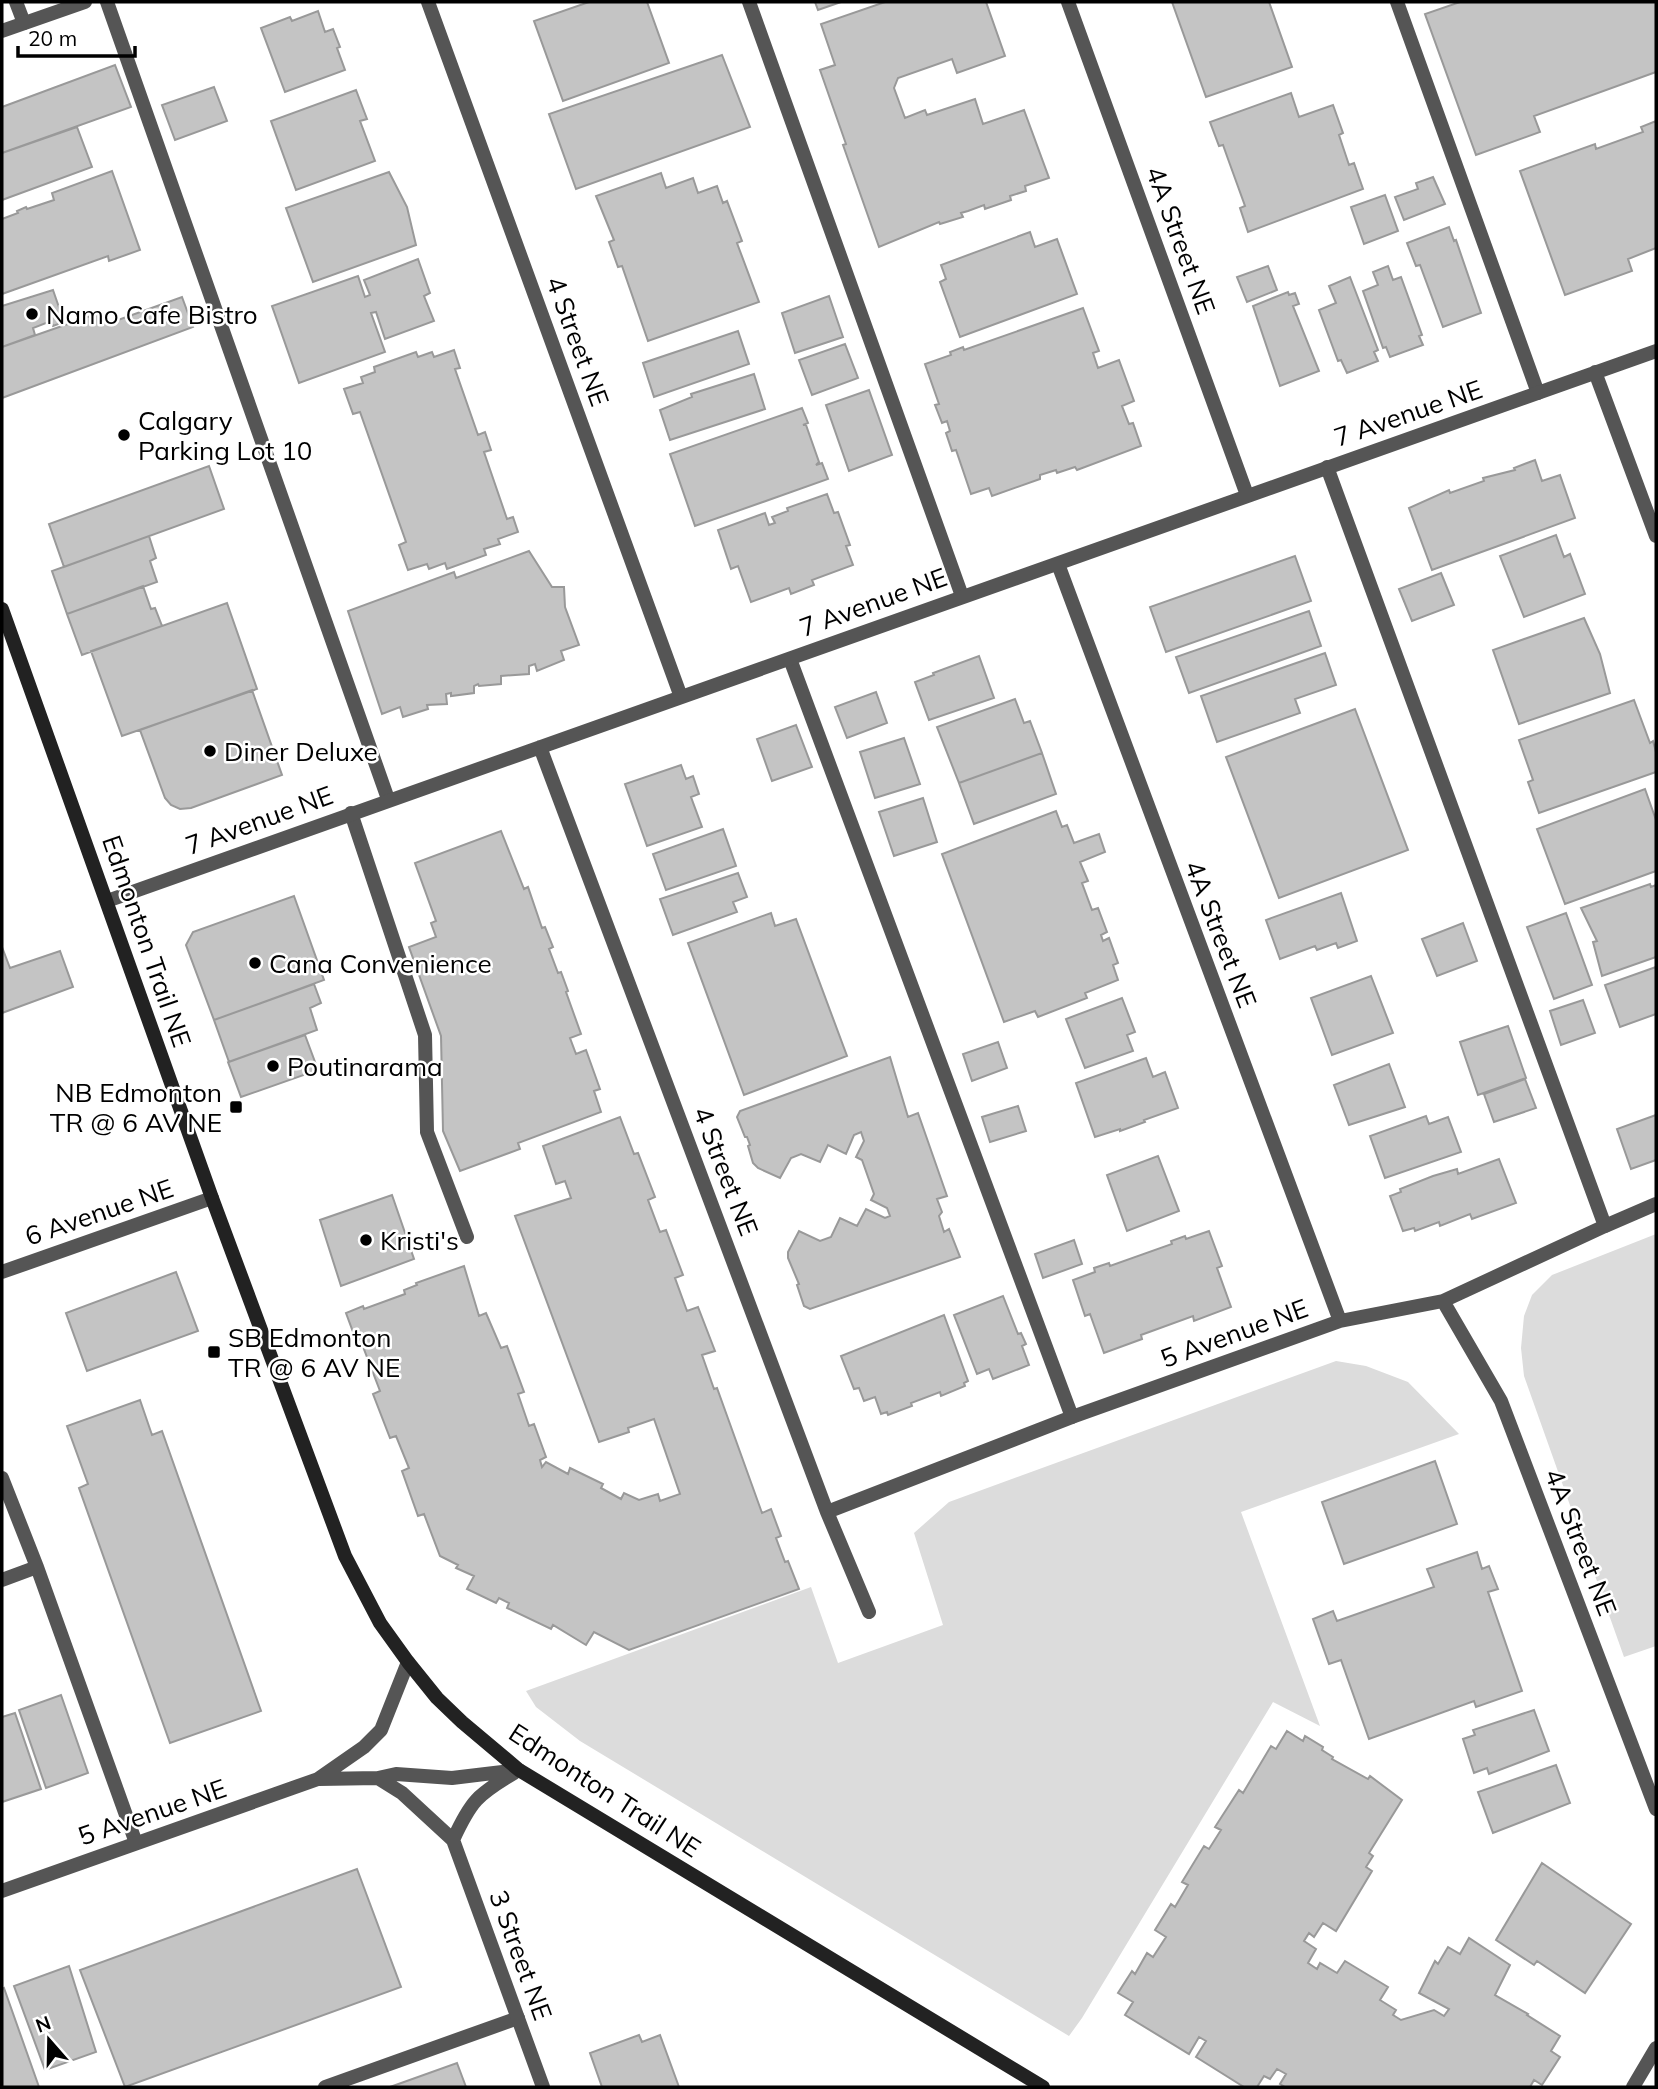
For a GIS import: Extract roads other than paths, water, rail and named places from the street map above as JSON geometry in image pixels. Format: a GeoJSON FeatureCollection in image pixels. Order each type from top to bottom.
{"type":"FeatureCollection","features":[{"type":"Feature","properties":{"kind":"main road","name":"Edmonton Trail NE"},"geometry":{"type":"LineString","coordinates":[[2,609],[8,646],[107,901],[212,1198],[345,1556],[380,1623],[408,1662],[454,1714],[519,1770],[1043,2087]]}},
{"type":"Feature","properties":{"kind":"street"},"geometry":{"type":"LineString","coordinates":[[16,2],[24,23]]}},
{"type":"Feature","properties":{"kind":"street"},"geometry":{"type":"LineString","coordinates":[[2,31],[85,2]]}},
{"type":"Feature","properties":{"kind":"street"},"geometry":{"type":"LineString","coordinates":[[107,2],[388,799]]}},
{"type":"Feature","properties":{"kind":"street","name":"4 Street NE"},"geometry":{"type":"LineString","coordinates":[[428,2],[681,697]]}},
{"type":"Feature","properties":{"kind":"street"},"geometry":{"type":"LineString","coordinates":[[749,2],[962,596]]}},
{"type":"Feature","properties":{"kind":"street","name":"4A Street NE"},"geometry":{"type":"LineString","coordinates":[[1068,2],[1247,495]]}},
{"type":"Feature","properties":{"kind":"street"},"geometry":{"type":"LineString","coordinates":[[1397,2],[1538,393]]}},
{"type":"Feature","properties":{"kind":"street","name":"7 Avenue NE"},"geometry":{"type":"LineString","coordinates":[[107,901],[1656,351]]}},
{"type":"Feature","properties":{"kind":"street"},"geometry":{"type":"LineString","coordinates":[[1595,372],[1656,536]]}},
{"type":"Feature","properties":{"kind":"street"},"geometry":{"type":"LineString","coordinates":[[1327,467],[1605,1226]]}},
{"type":"Feature","properties":{"kind":"street","name":"4A Street NE"},"geometry":{"type":"LineString","coordinates":[[1058,564],[1340,1321]]}},
{"type":"Feature","properties":{"kind":"street"},"geometry":{"type":"LineString","coordinates":[[790,659],[1072,1417]]}},
{"type":"Feature","properties":{"kind":"street","name":"4 Street NE"},"geometry":{"type":"LineString","coordinates":[[540,747],[827,1512],[869,1612]]}},
{"type":"Feature","properties":{"kind":"street"},"geometry":{"type":"LineString","coordinates":[[351,813],[425,1035],[427,1132],[467,1237]]}},
{"type":"Feature","properties":{"kind":"street","name":"6 Avenue NE"},"geometry":{"type":"LineString","coordinates":[[2,1272],[212,1198]]}},
{"type":"Feature","properties":{"kind":"street","name":"5 Avenue NE"},"geometry":{"type":"LineString","coordinates":[[827,1512],[1072,1417],[1340,1321],[1444,1301],[1656,1204]]}},
{"type":"Feature","properties":{"kind":"street","name":"4A Street NE"},"geometry":{"type":"LineString","coordinates":[[1444,1301],[1501,1401],[1656,1809]]}},
{"type":"Feature","properties":{"kind":"street"},"geometry":{"type":"LineString","coordinates":[[2,1478],[37,1567],[136,1843]]}},
{"type":"Feature","properties":{"kind":"street"},"geometry":{"type":"LineString","coordinates":[[2,1580],[37,1567]]}},
{"type":"Feature","properties":{"kind":"street","name":"5 Avenue NE"},"geometry":{"type":"LineString","coordinates":[[2,1891],[318,1779],[364,1747],[381,1730],[408,1662]]}},
{"type":"Feature","properties":{"kind":"street"},"geometry":{"type":"LineString","coordinates":[[453,1839],[469,1806],[489,1788],[519,1770]]}},
{"type":"Feature","properties":{"kind":"street","name":"5 Avenue NE"},"geometry":{"type":"LineString","coordinates":[[318,1779],[378,1778],[396,1774],[453,1778],[519,1770]]}},
{"type":"Feature","properties":{"kind":"street","name":"3 Street NE"},"geometry":{"type":"LineString","coordinates":[[378,1778],[410,1799],[453,1839],[542,2087]]}},
{"type":"Feature","properties":{"kind":"street"},"geometry":{"type":"LineString","coordinates":[[325,2087],[518,2018]]}},
{"type":"Feature","properties":{"kind":"street"},"geometry":{"type":"LineString","coordinates":[[1633,2087],[1656,2048]]}},
{"type":"Feature","properties":{"kind":"place","name":"Namo Cafe Bistro"},"geometry":{"type":"Point","coordinates":[32,314]}},
{"type":"Feature","properties":{"kind":"place","name":"Calgary Parking Lot 10"},"geometry":{"type":"Point","coordinates":[124,435]}},
{"type":"Feature","properties":{"kind":"place","name":"Diner Deluxe"},"geometry":{"type":"Point","coordinates":[210,751]}},
{"type":"Feature","properties":{"kind":"place","name":"Cana Convenience"},"geometry":{"type":"Point","coordinates":[255,963]}},
{"type":"Feature","properties":{"kind":"place","name":"Poutinarama"},"geometry":{"type":"Point","coordinates":[273,1066]}},
{"type":"Feature","properties":{"kind":"place","name":"NB Edmonton TR @ 6 AV NE"},"geometry":{"type":"Point","coordinates":[236,1107]}},
{"type":"Feature","properties":{"kind":"place","name":"Kristi's"},"geometry":{"type":"Point","coordinates":[366,1240]}},
{"type":"Feature","properties":{"kind":"place","name":"SB Edmonton TR @ 6 AV NE"},"geometry":{"type":"Point","coordinates":[214,1352]}}]}
